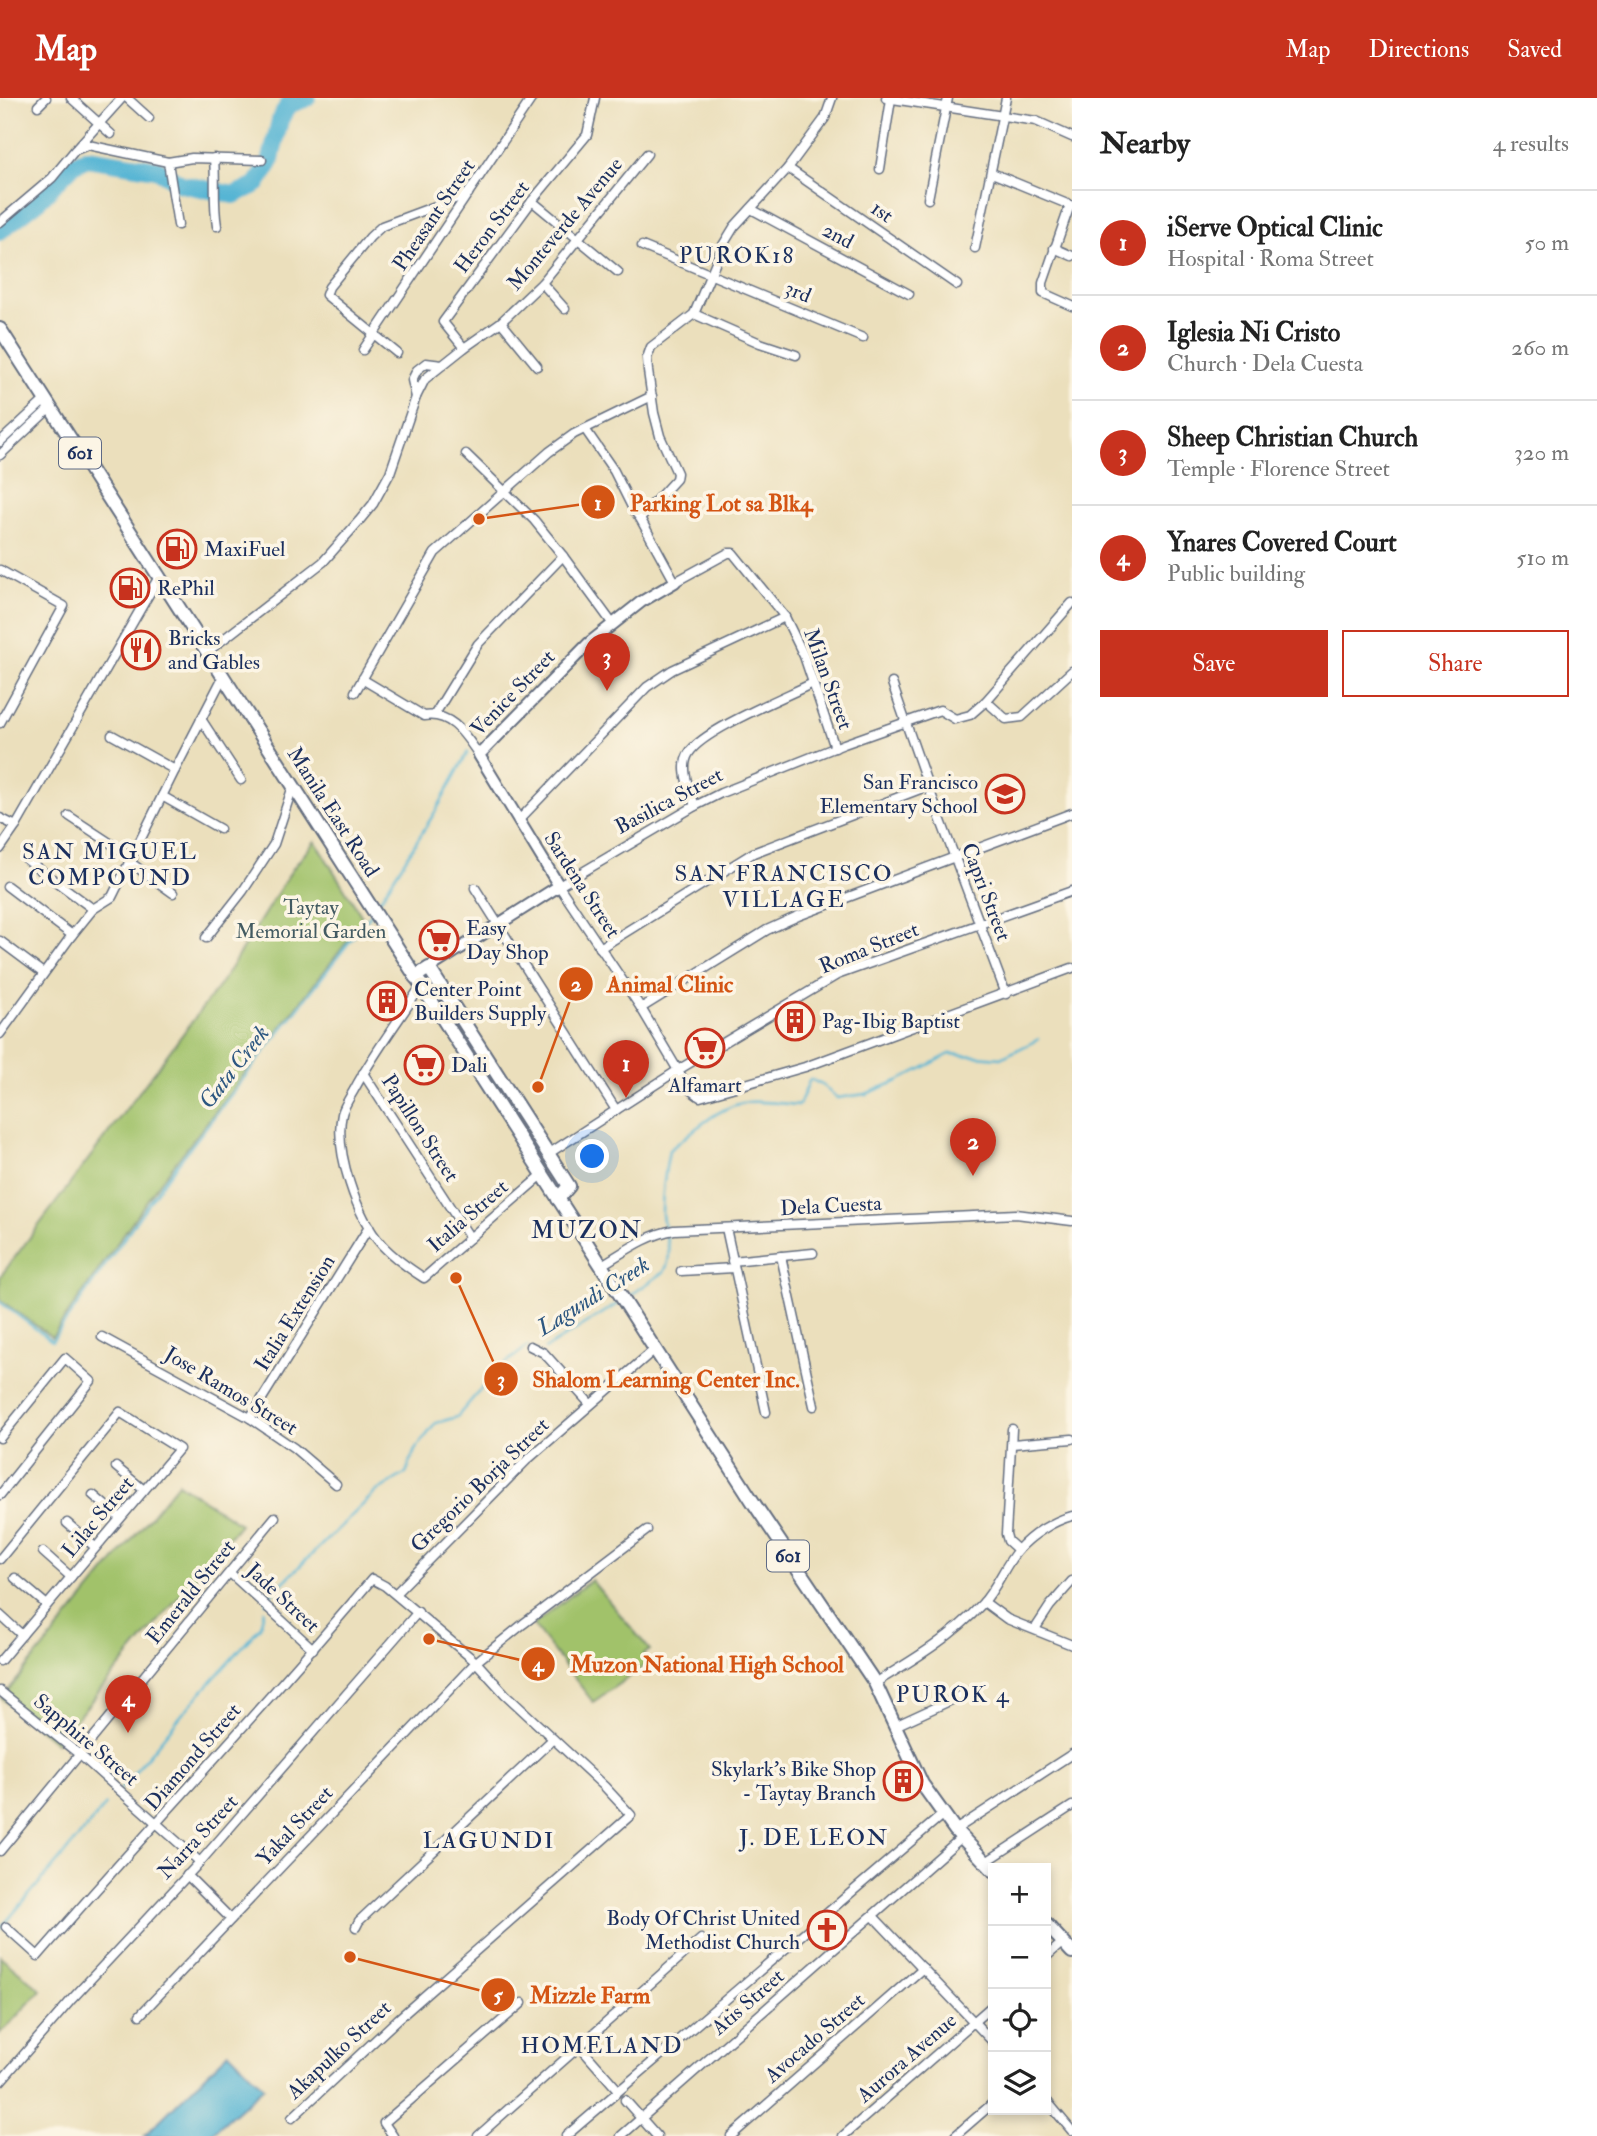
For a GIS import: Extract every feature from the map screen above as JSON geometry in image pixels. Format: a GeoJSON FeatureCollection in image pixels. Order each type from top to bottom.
{"type":"FeatureCollection","features":[{"type":"Feature","properties":{"kind":"main road","name":"Manila East Road"},"geometry":{"type":"LineString","coordinates":[[0,329],[600,1266],[798,1572],[875,1683],[922,1784],[942,1815]]}},
{"type":"Feature","properties":{"kind":"main road"},"geometry":{"type":"LineString","coordinates":[[419,981],[429,968],[569,1186],[558,1199]]}},
{"type":"Feature","properties":{"kind":"main road"},"geometry":{"type":"LineString","coordinates":[[473,1068],[488,1059]]}},
{"type":"Feature","properties":{"kind":"main road"},"geometry":{"type":"LineString","coordinates":[[534,1163],[548,1153]]}},
{"type":"Feature","properties":{"kind":"main road","name":"601"},"geometry":{"type":"LineString","coordinates":[[942,1815],[988,1865]]}},
{"type":"Feature","properties":{"kind":"main road"},"geometry":{"type":"LineString","coordinates":[[1048,1926],[1069,1946]]}},
{"type":"Feature","properties":{"kind":"street"},"geometry":{"type":"LineString","coordinates":[[38,106],[46,98]]}},
{"type":"Feature","properties":{"kind":"street"},"geometry":{"type":"LineString","coordinates":[[71,98],[111,134]]}},
{"type":"Feature","properties":{"kind":"street"},"geometry":{"type":"LineString","coordinates":[[0,222],[52,178],[122,98]]}},
{"type":"Feature","properties":{"kind":"street"},"geometry":{"type":"LineString","coordinates":[[127,98],[149,118]]}},
{"type":"Feature","properties":{"kind":"street","name":"Pheasant Street"},"geometry":{"type":"LineString","coordinates":[[363,350],[532,98]]}},
{"type":"Feature","properties":{"kind":"street","name":"Heron Street"},"geometry":{"type":"LineString","coordinates":[[464,348],[443,322],[532,201],[578,147],[590,129],[595,98]]}},
{"type":"Feature","properties":{"kind":"street"},"geometry":{"type":"LineString","coordinates":[[640,517],[676,479],[677,473],[660,436],[648,358],[651,347],[694,314],[728,236],[788,167],[825,118],[832,98]]}},
{"type":"Feature","properties":{"kind":"street"},"geometry":{"type":"LineString","coordinates":[[886,98],[947,102],[1036,121],[1072,137]]}},
{"type":"Feature","properties":{"kind":"street"},"geometry":{"type":"LineString","coordinates":[[975,248],[1006,98]]}},
{"type":"Feature","properties":{"kind":"street"},"geometry":{"type":"LineString","coordinates":[[880,169],[891,99]]}},
{"type":"Feature","properties":{"kind":"street"},"geometry":{"type":"LineString","coordinates":[[928,199],[947,102]]}},
{"type":"Feature","properties":{"kind":"street"},"geometry":{"type":"LineString","coordinates":[[75,150],[88,145],[168,162],[192,158],[262,160]]}},
{"type":"Feature","properties":{"kind":"street","name":"Monteverde Avenue"},"geometry":{"type":"LineString","coordinates":[[207,652],[323,562],[373,504],[390,472],[425,379],[501,322],[542,283],[647,154]]}},
{"type":"Feature","properties":{"kind":"street"},"geometry":{"type":"LineString","coordinates":[[214,158],[217,184],[214,208],[217,226]]}},
{"type":"Feature","properties":{"kind":"street"},"geometry":{"type":"LineString","coordinates":[[168,162],[178,225]]}},
{"type":"Feature","properties":{"kind":"street","name":"1st"},"geometry":{"type":"LineString","coordinates":[[788,167],[957,285]]}},
{"type":"Feature","properties":{"kind":"street"},"geometry":{"type":"LineString","coordinates":[[992,173],[1071,206],[1042,283],[1043,293],[1072,306]]}},
{"type":"Feature","properties":{"kind":"street"},"geometry":{"type":"LineString","coordinates":[[397,353],[326,295],[329,287],[382,226],[468,194]]}},
{"type":"Feature","properties":{"kind":"street"},"geometry":{"type":"LineString","coordinates":[[532,201],[618,272]]}},
{"type":"Feature","properties":{"kind":"street","name":"2nd"},"geometry":{"type":"LineString","coordinates":[[751,209],[909,294]]}},
{"type":"Feature","properties":{"kind":"street","name":"3rd"},"geometry":{"type":"LineString","coordinates":[[642,246],[863,338]]}},
{"type":"Feature","properties":{"kind":"street"},"geometry":{"type":"LineString","coordinates":[[1054,248],[1072,256]]}},
{"type":"Feature","properties":{"kind":"street"},"geometry":{"type":"LineString","coordinates":[[542,283],[565,309]]}},
{"type":"Feature","properties":{"kind":"street"},"geometry":{"type":"LineString","coordinates":[[694,314],[760,343],[796,355]]}},
{"type":"Feature","properties":{"kind":"street"},"geometry":{"type":"LineString","coordinates":[[501,322],[537,366]]}},
{"type":"Feature","properties":{"kind":"street"},"geometry":{"type":"LineString","coordinates":[[355,692],[435,553],[549,452],[585,429],[652,396]]}},
{"type":"Feature","properties":{"kind":"street"},"geometry":{"type":"LineString","coordinates":[[0,442],[48,404]]}},
{"type":"Feature","properties":{"kind":"street"},"geometry":{"type":"LineString","coordinates":[[0,455],[48,404]]}},
{"type":"Feature","properties":{"kind":"street"},"geometry":{"type":"LineString","coordinates":[[585,429],[614,471],[675,582]]}},
{"type":"Feature","properties":{"kind":"street"},"geometry":{"type":"LineString","coordinates":[[466,454],[534,520],[612,623]]}},
{"type":"Feature","properties":{"kind":"street","name":"Milan Street"},"geometry":{"type":"LineString","coordinates":[[675,582],[729,553],[736,556],[785,618],[804,656],[835,748]]}},
{"type":"Feature","properties":{"kind":"street"},"geometry":{"type":"LineString","coordinates":[[435,714],[478,644],[563,556]]}},
{"type":"Feature","properties":{"kind":"street"},"geometry":{"type":"LineString","coordinates":[[0,582],[3,571],[64,606],[0,723]]}},
{"type":"Feature","properties":{"kind":"street"},"geometry":{"type":"LineString","coordinates":[[0,849],[16,826],[160,575]]}},
{"type":"Feature","properties":{"kind":"street","name":"Venice Street"},"geometry":{"type":"LineString","coordinates":[[480,755],[589,643],[612,623],[675,582]]}},
{"type":"Feature","properties":{"kind":"street","name":"Basilica Street"},"geometry":{"type":"LineString","coordinates":[[429,968],[559,886],[695,806],[749,781],[940,710],[955,719],[970,715],[986,701],[1072,603]]}},
{"type":"Feature","properties":{"kind":"street"},"geometry":{"type":"LineString","coordinates":[[518,821],[647,687],[672,670],[785,618]]}},
{"type":"Feature","properties":{"kind":"street"},"geometry":{"type":"LineString","coordinates":[[986,701],[1006,719],[1023,717],[1072,671]]}},
{"type":"Feature","properties":{"kind":"street"},"geometry":{"type":"LineString","coordinates":[[0,1034],[3,1022],[93,909],[112,897],[223,677]]}},
{"type":"Feature","properties":{"kind":"street"},"geometry":{"type":"LineString","coordinates":[[362,679],[424,716],[435,714],[459,726],[480,755]]}},
{"type":"Feature","properties":{"kind":"street"},"geometry":{"type":"LineString","coordinates":[[695,806],[685,775],[687,754],[705,736],[813,683]]}},
{"type":"Feature","properties":{"kind":"street","name":"Capri Street"},"geometry":{"type":"LineString","coordinates":[[892,683],[954,858],[1006,993]]}},
{"type":"Feature","properties":{"kind":"street"},"geometry":{"type":"LineString","coordinates":[[201,719],[241,780]]}},
{"type":"Feature","properties":{"kind":"street"},"geometry":{"type":"LineString","coordinates":[[112,735],[174,770]]}},
{"type":"Feature","properties":{"kind":"street","name":"Sardena Street"},"geometry":{"type":"LineString","coordinates":[[480,755],[559,886],[641,1008],[690,1088],[700,1097],[805,1067],[1006,993]]}},
{"type":"Feature","properties":{"kind":"street"},"geometry":{"type":"LineString","coordinates":[[206,938],[243,891],[274,844],[293,786]]}},
{"type":"Feature","properties":{"kind":"street"},"geometry":{"type":"LineString","coordinates":[[600,948],[753,853],[928,786]]}},
{"type":"Feature","properties":{"kind":"street"},"geometry":{"type":"LineString","coordinates":[[162,796],[220,829]]}},
{"type":"Feature","properties":{"kind":"street"},"geometry":{"type":"LineString","coordinates":[[641,1008],[767,930],[1072,813]]}},
{"type":"Feature","properties":{"kind":"street"},"geometry":{"type":"LineString","coordinates":[[69,816],[173,893]]}},
{"type":"Feature","properties":{"kind":"street"},"geometry":{"type":"LineString","coordinates":[[0,818],[16,826]]}},
{"type":"Feature","properties":{"kind":"street"},"geometry":{"type":"LineString","coordinates":[[27,859],[93,909]]}},
{"type":"Feature","properties":{"kind":"street"},"geometry":{"type":"LineString","coordinates":[[7,886],[72,936]]}},
{"type":"Feature","properties":{"kind":"street"},"geometry":{"type":"LineString","coordinates":[[475,888],[616,1111]]}},
{"type":"Feature","properties":{"kind":"street","name":"Roma Street"},"geometry":{"type":"LineString","coordinates":[[548,1153],[678,1070],[837,975],[1072,891]]}},
{"type":"Feature","properties":{"kind":"street"},"geometry":{"type":"LineString","coordinates":[[0,941],[43,973]]}},
{"type":"Feature","properties":{"kind":"street"},"geometry":{"type":"LineString","coordinates":[[1006,993],[1072,968]]}},
{"type":"Feature","properties":{"kind":"street","name":"Italia Street"},"geometry":{"type":"LineString","coordinates":[[419,981],[342,1113],[341,1141],[347,1169],[358,1205],[369,1227],[382,1244],[424,1278],[542,1175]]}},
{"type":"Feature","properties":{"kind":"street","name":"Papillon Street"},"geometry":{"type":"LineString","coordinates":[[363,1073],[470,1238]]}},
{"type":"Feature","properties":{"kind":"street","name":"Dela Cuesta"},"geometry":{"type":"LineString","coordinates":[[600,1266],[643,1240],[660,1232],[674,1230],[1016,1214],[1072,1222]]}},
{"type":"Feature","properties":{"kind":"street","name":"Italia Extension"},"geometry":{"type":"LineString","coordinates":[[250,1418],[369,1227]]}},
{"type":"Feature","properties":{"kind":"street"},"geometry":{"type":"LineString","coordinates":[[726,1228],[766,1412]]}},
{"type":"Feature","properties":{"kind":"street"},"geometry":{"type":"LineString","coordinates":[[681,1271],[813,1253]]}},
{"type":"Feature","properties":{"kind":"street"},"geometry":{"type":"LineString","coordinates":[[781,1256],[814,1406]]}},
{"type":"Feature","properties":{"kind":"street","name":"Jose Ramos Street"},"geometry":{"type":"LineString","coordinates":[[102,1336],[250,1418],[294,1448],[336,1484]]}},
{"type":"Feature","properties":{"kind":"street"},"geometry":{"type":"LineString","coordinates":[[530,1346],[544,1353],[590,1404]]}},
{"type":"Feature","properties":{"kind":"street","name":"Gregorio Borja Street"},"geometry":{"type":"LineString","coordinates":[[396,1593],[527,1461],[655,1349]]}},
{"type":"Feature","properties":{"kind":"street"},"geometry":{"type":"LineString","coordinates":[[0,1438],[65,1358],[91,1381],[0,1495]]}},
{"type":"Feature","properties":{"kind":"street","name":"Lilac Street"},"geometry":{"type":"LineString","coordinates":[[0,1559],[120,1412],[179,1449],[0,1661]]}},
{"type":"Feature","properties":{"kind":"street"},"geometry":{"type":"LineString","coordinates":[[1013,1429],[1006,1534],[1008,1541],[1018,1550]]}},
{"type":"Feature","properties":{"kind":"street"},"geometry":{"type":"LineString","coordinates":[[1012,1444],[1072,1439]]}},
{"type":"Feature","properties":{"kind":"street"},"geometry":{"type":"LineString","coordinates":[[116,1467],[144,1490]]}},
{"type":"Feature","properties":{"kind":"street"},"geometry":{"type":"LineString","coordinates":[[93,1495],[120,1518]]}},
{"type":"Feature","properties":{"kind":"street"},"geometry":{"type":"LineString","coordinates":[[875,1683],[923,1655],[953,1632],[984,1602],[1018,1550],[1044,1529],[1072,1516]]}},
{"type":"Feature","properties":{"kind":"street","name":"Emerald Street"},"geometry":{"type":"LineString","coordinates":[[0,1851],[275,1517]]}},
{"type":"Feature","properties":{"kind":"street"},"geometry":{"type":"LineString","coordinates":[[68,1523],[95,1547]]}},
{"type":"Feature","properties":{"kind":"street","name":"Yakal Street"},"geometry":{"type":"LineString","coordinates":[[140,2015],[477,1662],[647,1530]]}},
{"type":"Feature","properties":{"kind":"street"},"geometry":{"type":"LineString","coordinates":[[43,1552],[71,1577]]}},
{"type":"Feature","properties":{"kind":"street","name":"Jade Street"},"geometry":{"type":"LineString","coordinates":[[230,1573],[313,1649]]}},
{"type":"Feature","properties":{"kind":"street"},"geometry":{"type":"LineString","coordinates":[[15,1578],[47,1605]]}},
{"type":"Feature","properties":{"kind":"street","name":"Diamond Street"},"geometry":{"type":"LineString","coordinates":[[6,1927],[38,1956],[114,1868],[156,1825],[313,1649],[372,1579],[396,1593]]}},
{"type":"Feature","properties":{"kind":"street"},"geometry":{"type":"LineString","coordinates":[[1035,1629],[1050,1606],[1072,1581]]}},
{"type":"Feature","properties":{"kind":"street"},"geometry":{"type":"LineString","coordinates":[[356,1927],[359,1921],[552,1739],[505,1694],[477,1662],[396,1593]]}},
{"type":"Feature","properties":{"kind":"street"},"geometry":{"type":"LineString","coordinates":[[984,1602],[1007,1619],[1072,1645]]}},
{"type":"Feature","properties":{"kind":"street","name":"Narra Street"},"geometry":{"type":"LineString","coordinates":[[0,2082],[72,1998],[200,1862],[418,1612]]}},
{"type":"Feature","properties":{"kind":"street"},"geometry":{"type":"LineString","coordinates":[[0,1615],[22,1634]]}},
{"type":"Feature","properties":{"kind":"street","name":"Sapphire Street"},"geometry":{"type":"LineString","coordinates":[[0,1691],[80,1755],[200,1862]]}},
{"type":"Feature","properties":{"kind":"street"},"geometry":{"type":"LineString","coordinates":[[895,1726],[971,1691]]}},
{"type":"Feature","properties":{"kind":"street","name":"Akapulko Street"},"geometry":{"type":"LineString","coordinates":[[292,2118],[398,2019],[631,1815],[552,1739]]}},
{"type":"Feature","properties":{"kind":"street","name":"Atis Street"},"geometry":{"type":"LineString","coordinates":[[621,2136],[873,1916],[958,1834],[1072,1754]]}},
{"type":"Feature","properties":{"kind":"street"},"geometry":{"type":"LineString","coordinates":[[993,1863],[1072,1805]]}},
{"type":"Feature","properties":{"kind":"street"},"geometry":{"type":"LineString","coordinates":[[566,2136],[942,1815]]}},
{"type":"Feature","properties":{"kind":"street"},"geometry":{"type":"LineString","coordinates":[[187,1875],[231,1919]]}},
{"type":"Feature","properties":{"kind":"street"},"geometry":{"type":"LineString","coordinates":[[873,1916],[988,2036]]}},
{"type":"Feature","properties":{"kind":"street"},"geometry":{"type":"LineString","coordinates":[[478,2136],[581,2048],[701,1939]]}},
{"type":"Feature","properties":{"kind":"street"},"geometry":{"type":"LineString","coordinates":[[1051,1955],[1069,1946]]}},
{"type":"Feature","properties":{"kind":"street","name":"Avocado Street"},"geometry":{"type":"LineString","coordinates":[[731,2136],[923,1968]]}},
{"type":"Feature","properties":{"kind":"street"},"geometry":{"type":"LineString","coordinates":[[393,2136],[384,2123],[523,2003]]}},
{"type":"Feature","properties":{"kind":"street","name":"Aurora Avenue"},"geometry":{"type":"LineString","coordinates":[[843,2136],[988,2010]]}},
{"type":"Feature","properties":{"kind":"street"},"geometry":{"type":"LineString","coordinates":[[581,2048],[618,2090]]}},
{"type":"Feature","properties":{"kind":"street"},"geometry":{"type":"LineString","coordinates":[[625,2100],[657,2136]]}},
{"type":"Feature","properties":{"kind":"street"},"geometry":{"type":"LineString","coordinates":[[955,2136],[988,2107]]}},
{"type":"Feature","properties":{"kind":"street"},"geometry":{"type":"LineString","coordinates":[[1051,2107],[1071,2134]]}},
{"type":"Feature","properties":{"kind":"green space","name":"Taytay Memorial Garden"},"geometry":{"type":"Polygon","coordinates":[[[315,841],[364,920],[155,1189],[52,1337],[0,1300],[0,1277],[221,983],[293,868],[315,841]]]}},
{"type":"Feature","properties":{"kind":"green space"},"geometry":{"type":"Polygon","coordinates":[[[178,1483],[240,1524],[56,1743],[2,1698],[178,1483]]]}},
{"type":"Feature","properties":{"kind":"green space"},"geometry":{"type":"Polygon","coordinates":[[[591,1580],[650,1650],[643,1655],[649,1663],[593,1702],[533,1625],[591,1580]]]}},
{"type":"Feature","properties":{"kind":"green space"},"geometry":{"type":"Polygon","coordinates":[[[0,1956],[41,1990],[0,2034],[0,1956]]]}},
{"type":"Feature","properties":{"kind":"water"},"geometry":{"type":"Polygon","coordinates":[[[229,2052],[264,2087],[209,2136],[144,2136],[229,2052]]]}},
{"type":"Feature","properties":{"kind":"waterway"},"geometry":{"type":"LineString","coordinates":[[0,231],[36,203],[73,165],[87,158],[157,169],[181,184],[234,195],[257,184],[270,163],[280,120],[288,105],[307,98]]}},
{"type":"Feature","properties":{"kind":"waterway","name":"Gata Creek"},"geometry":{"type":"LineString","coordinates":[[376,906],[437,809],[468,752]]}},
{"type":"Feature","properties":{"kind":"waterway","name":"Gata Creek"},"geometry":{"type":"LineString","coordinates":[[0,1302],[52,1341],[162,1184],[371,914]]}},
{"type":"Feature","properties":{"kind":"waterway","name":"Lagundi Creek"},"geometry":{"type":"LineString","coordinates":[[628,1297],[664,1272],[667,1265],[669,1250],[662,1212],[669,1150],[717,1114],[749,1102],[799,1105],[810,1079],[837,1098],[866,1094],[950,1054],[1001,1058],[1039,1039]]}},
{"type":"Feature","properties":{"kind":"waterway","name":"Lagundi Creek"},"geometry":{"type":"LineString","coordinates":[[545,1349],[619,1303]]}},
{"type":"Feature","properties":{"kind":"waterway","name":"Lagundi Creek"},"geometry":{"type":"LineString","coordinates":[[266,1603],[268,1597],[377,1491],[406,1473],[415,1450],[436,1423],[457,1417],[498,1369],[528,1346]]}},
{"type":"Feature","properties":{"kind":"waterway","name":"Lagundi Creek"},"geometry":{"type":"LineString","coordinates":[[121,1789],[184,1712],[260,1627],[264,1610]]}},
{"type":"Feature","properties":{"kind":"waterway","name":"Lagundi Creek"},"geometry":{"type":"LineString","coordinates":[[0,1929],[106,1805]]}},
{"type":"Feature","properties":{"kind":"place","name":"Parking Lot sa Blk4"},"geometry":{"type":"Point","coordinates":[479,519]}},
{"type":"Feature","properties":{"kind":"place","name":"MaxiFuel"},"geometry":{"type":"Point","coordinates":[177,549]}},
{"type":"Feature","properties":{"kind":"place","name":"RePhil"},"geometry":{"type":"Point","coordinates":[130,588]}},
{"type":"Feature","properties":{"kind":"place","name":"Bricks and Gables"},"geometry":{"type":"Point","coordinates":[141,650]}},
{"type":"Feature","properties":{"kind":"place","name":"Sheep Christian Church"},"geometry":{"type":"Point","coordinates":[607,691]}},
{"type":"Feature","properties":{"kind":"place","name":"San Francisco Elementary School"},"geometry":{"type":"Point","coordinates":[1005,794]}},
{"type":"Feature","properties":{"kind":"place","name":"Easy Day Shop"},"geometry":{"type":"Point","coordinates":[439,940]}},
{"type":"Feature","properties":{"kind":"place","name":"Center Point Builders Supply"},"geometry":{"type":"Point","coordinates":[387,1001]}},
{"type":"Feature","properties":{"kind":"place","name":"Pag-Ibig Baptist"},"geometry":{"type":"Point","coordinates":[795,1021]}},
{"type":"Feature","properties":{"kind":"place","name":"Alfamart"},"geometry":{"type":"Point","coordinates":[705,1048]}},
{"type":"Feature","properties":{"kind":"place","name":"Dali"},"geometry":{"type":"Point","coordinates":[424,1065]}},
{"type":"Feature","properties":{"kind":"place","name":"Animal Clinic"},"geometry":{"type":"Point","coordinates":[538,1087]}},
{"type":"Feature","properties":{"kind":"place","name":"iServe Optical Clinic"},"geometry":{"type":"Point","coordinates":[626,1098]}},
{"type":"Feature","properties":{"kind":"place","name":"Iglesia Ni Cristo"},"geometry":{"type":"Point","coordinates":[973,1176]}},
{"type":"Feature","properties":{"kind":"place","name":"Shalom Learning Center Inc."},"geometry":{"type":"Point","coordinates":[456,1278]}},
{"type":"Feature","properties":{"kind":"place","name":"Muzon National High School"},"geometry":{"type":"Point","coordinates":[429,1639]}},
{"type":"Feature","properties":{"kind":"place","name":"Ynares Covered Court"},"geometry":{"type":"Point","coordinates":[128,1733]}},
{"type":"Feature","properties":{"kind":"place","name":"Skylark's Bike Shop - Taytay Branch"},"geometry":{"type":"Point","coordinates":[903,1781]}},
{"type":"Feature","properties":{"kind":"place","name":"Body Of Christ United Methodist Church"},"geometry":{"type":"Point","coordinates":[827,1930]}},
{"type":"Feature","properties":{"kind":"place","name":"Mizzle Farm"},"geometry":{"type":"Point","coordinates":[350,1957]}},
{"type":"Feature","properties":{"kind":"district","name":"PUROK18"},"geometry":{"type":"Point","coordinates":[737,255]}},
{"type":"Feature","properties":{"kind":"district","name":"SAN MIGUEL COMPOUND"},"geometry":{"type":"Point","coordinates":[110,864]}},
{"type":"Feature","properties":{"kind":"district","name":"SAN FRANCISCO VILLAGE"},"geometry":{"type":"Point","coordinates":[784,886]}},
{"type":"Feature","properties":{"kind":"district","name":"MUZON"},"geometry":{"type":"Point","coordinates":[587,1230]}},
{"type":"Feature","properties":{"kind":"district","name":"PUROK 4"},"geometry":{"type":"Point","coordinates":[953,1694]}},
{"type":"Feature","properties":{"kind":"district","name":"J. DE LEON"},"geometry":{"type":"Point","coordinates":[814,1837]}},
{"type":"Feature","properties":{"kind":"district","name":"LAGUNDI"},"geometry":{"type":"Point","coordinates":[489,1840]}},
{"type":"Feature","properties":{"kind":"district","name":"HOMELAND"},"geometry":{"type":"Point","coordinates":[602,2045]}}]}
